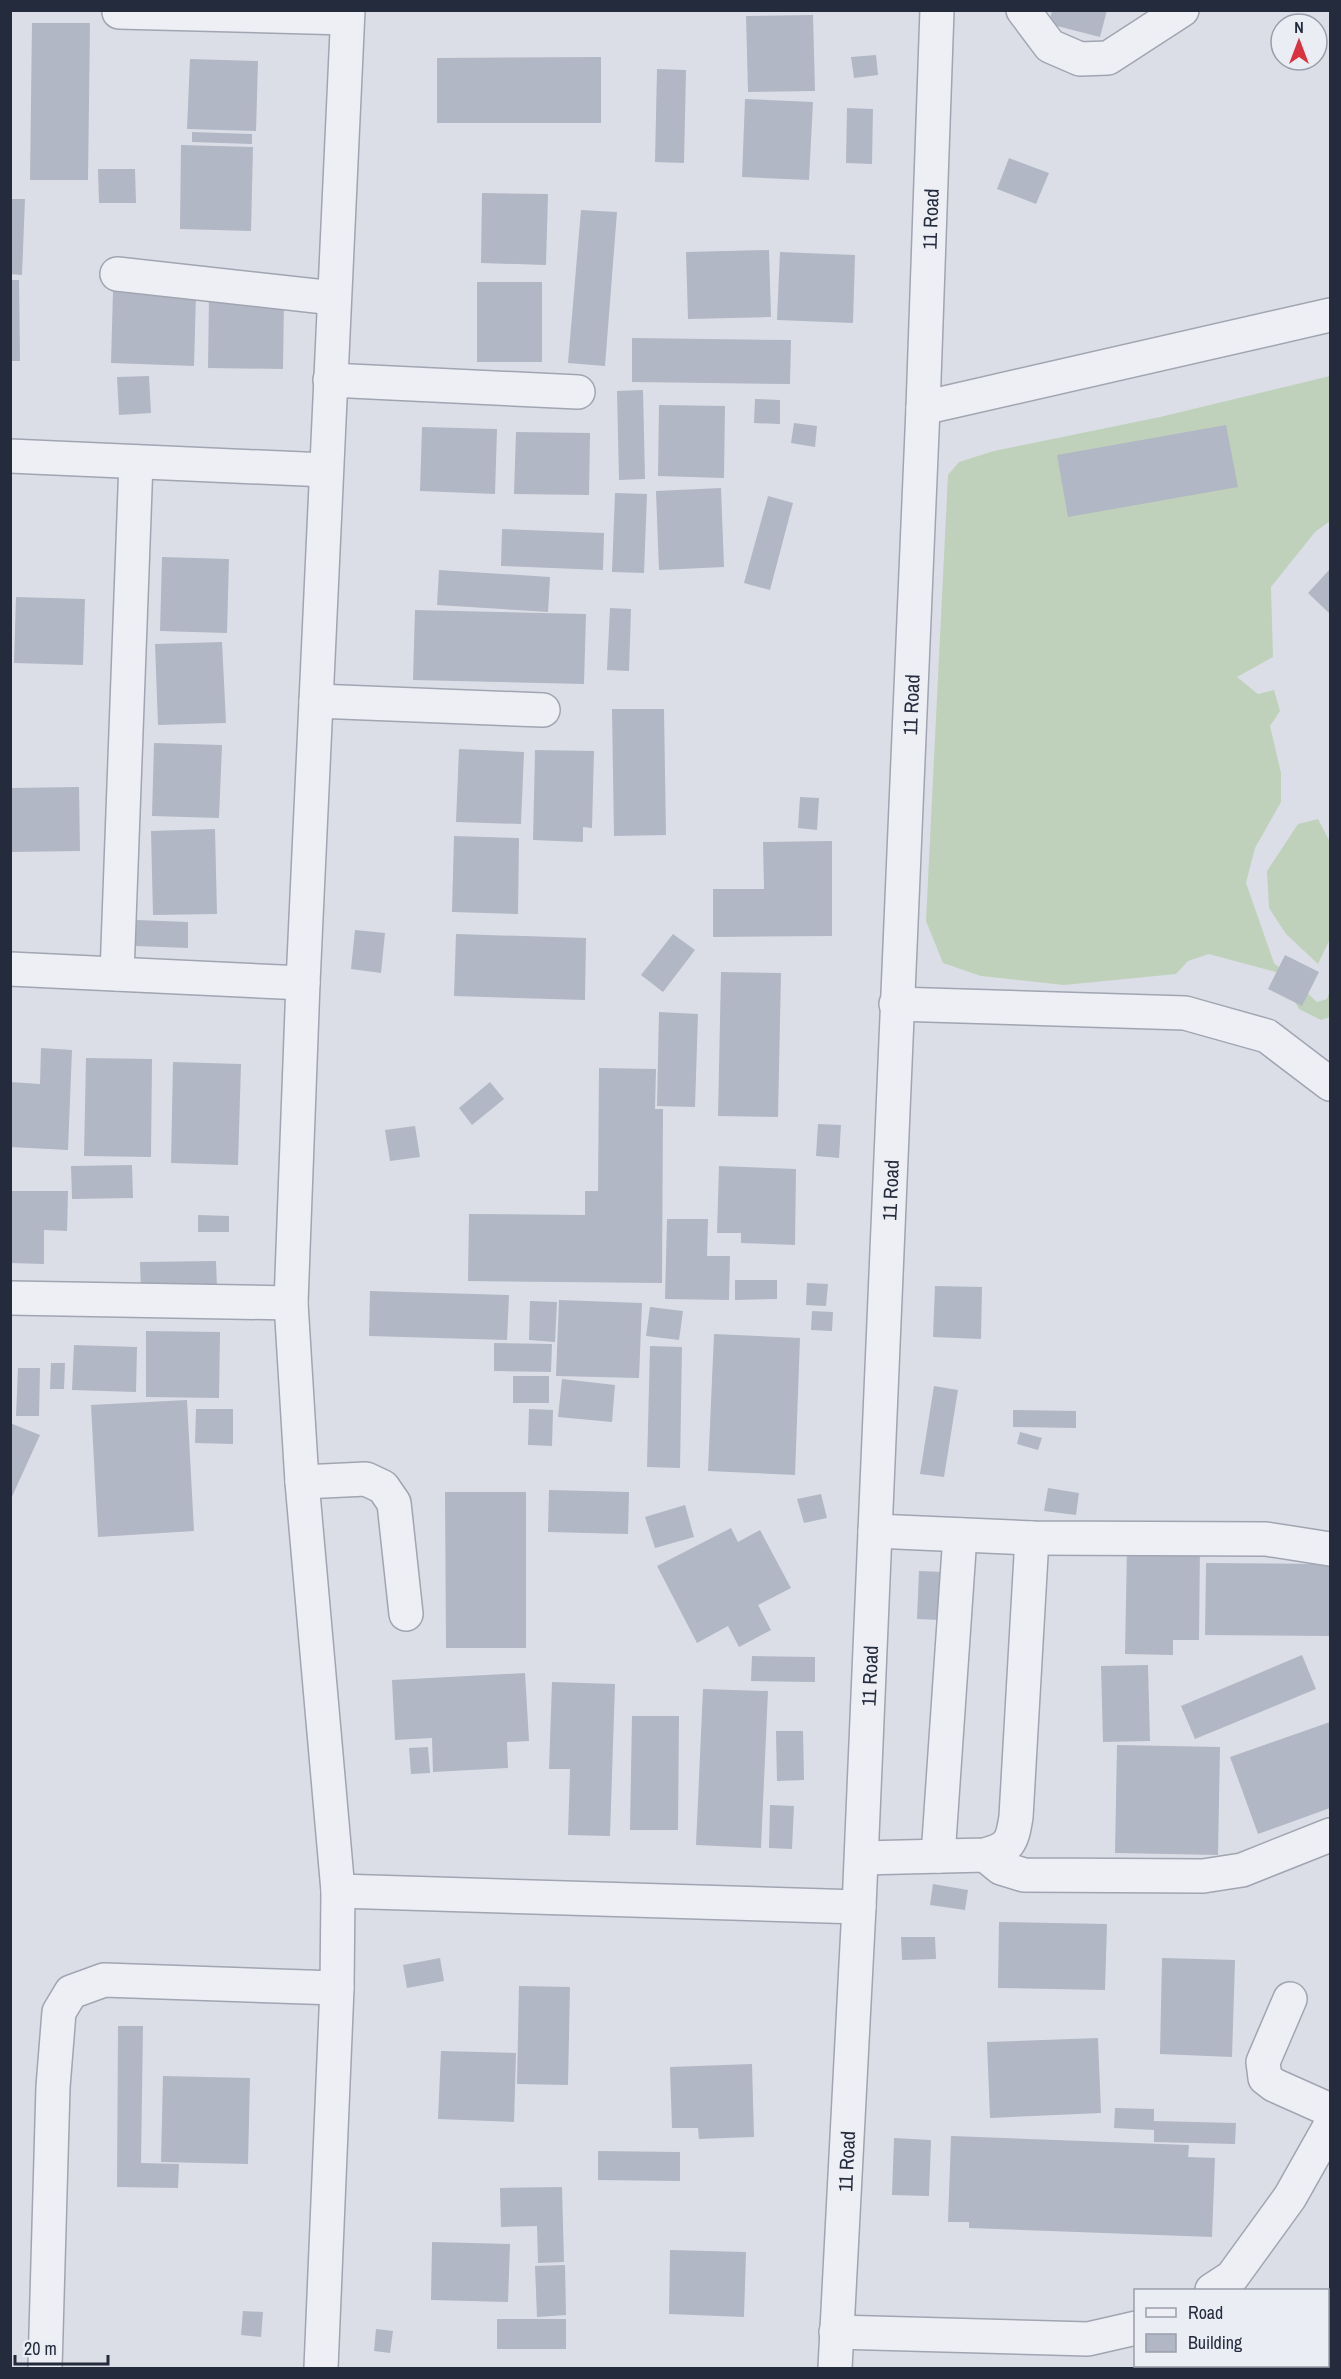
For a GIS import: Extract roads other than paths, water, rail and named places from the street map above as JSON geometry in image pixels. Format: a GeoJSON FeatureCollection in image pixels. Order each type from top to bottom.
{"type":"FeatureCollection","features":[{"type":"Feature","properties":{"kind":"street","name":"11 Road"},"geometry":{"type":"LineString","coordinates":[[835,2368],[860,1907],[923,408],[937,10]]}},
{"type":"Feature","properties":{"kind":"street"},"geometry":{"type":"LineString","coordinates":[[1023,10],[1050,46],[1080,59],[1108,58],[1182,10]]}},
{"type":"Feature","properties":{"kind":"street"},"geometry":{"type":"LineString","coordinates":[[119,12],[348,14],[303,983],[291,1304],[302,1482],[338,1891],[337,1988],[321,2368]]}},
{"type":"Feature","properties":{"kind":"street"},"geometry":{"type":"LineString","coordinates":[[117,274],[334,298]]}},
{"type":"Feature","properties":{"kind":"street"},"geometry":{"type":"LineString","coordinates":[[923,408],[1330,315]]}},
{"type":"Feature","properties":{"kind":"street"},"geometry":{"type":"LineString","coordinates":[[330,380],[578,392]]}},
{"type":"Feature","properties":{"kind":"street"},"geometry":{"type":"LineString","coordinates":[[10,456],[326,470]]}},
{"type":"Feature","properties":{"kind":"street"},"geometry":{"type":"LineString","coordinates":[[117,974],[136,462]]}},
{"type":"Feature","properties":{"kind":"street"},"geometry":{"type":"LineString","coordinates":[[316,701],[543,710]]}},
{"type":"Feature","properties":{"kind":"street"},"geometry":{"type":"LineString","coordinates":[[10,969],[303,983]]}},
{"type":"Feature","properties":{"kind":"street"},"geometry":{"type":"LineString","coordinates":[[897,1004],[1185,1013],[1267,1036],[1330,1084]]}},
{"type":"Feature","properties":{"kind":"street"},"geometry":{"type":"LineString","coordinates":[[10,1298],[291,1304]]}},
{"type":"Feature","properties":{"kind":"street"},"geometry":{"type":"LineString","coordinates":[[302,1482],[366,1479],[383,1487],[394,1503],[406,1614]]}},
{"type":"Feature","properties":{"kind":"street"},"geometry":{"type":"LineString","coordinates":[[875,1531],[1032,1538],[1266,1539],[1330,1549]]}},
{"type":"Feature","properties":{"kind":"street"},"geometry":{"type":"LineString","coordinates":[[938,1857],[960,1535]]}},
{"type":"Feature","properties":{"kind":"street"},"geometry":{"type":"LineString","coordinates":[[862,1858],[985,1856],[1002,1851],[1012,1839],[1016,1817],[1032,1538]]}},
{"type":"Feature","properties":{"kind":"street"},"geometry":{"type":"LineString","coordinates":[[985,1856],[1001,1868],[1024,1875],[1203,1876],[1242,1870],[1330,1836]]}},
{"type":"Feature","properties":{"kind":"street"},"geometry":{"type":"LineString","coordinates":[[338,1891],[860,1907]]}},
{"type":"Feature","properties":{"kind":"street"},"geometry":{"type":"LineString","coordinates":[[45,2368],[53,2087],[59,2012],[71,1992],[104,1980],[337,1988]]}},
{"type":"Feature","properties":{"kind":"street"},"geometry":{"type":"LineString","coordinates":[[1290,1999],[1263,2062],[1265,2078],[1274,2085],[1330,2110]]}},
{"type":"Feature","properties":{"kind":"street"},"geometry":{"type":"LineString","coordinates":[[1214,2289],[1232,2277],[1284,2206],[1330,2126]]}},
{"type":"Feature","properties":{"kind":"street"},"geometry":{"type":"LineString","coordinates":[[836,2332],[1088,2339],[1134,2328]]}}]}
